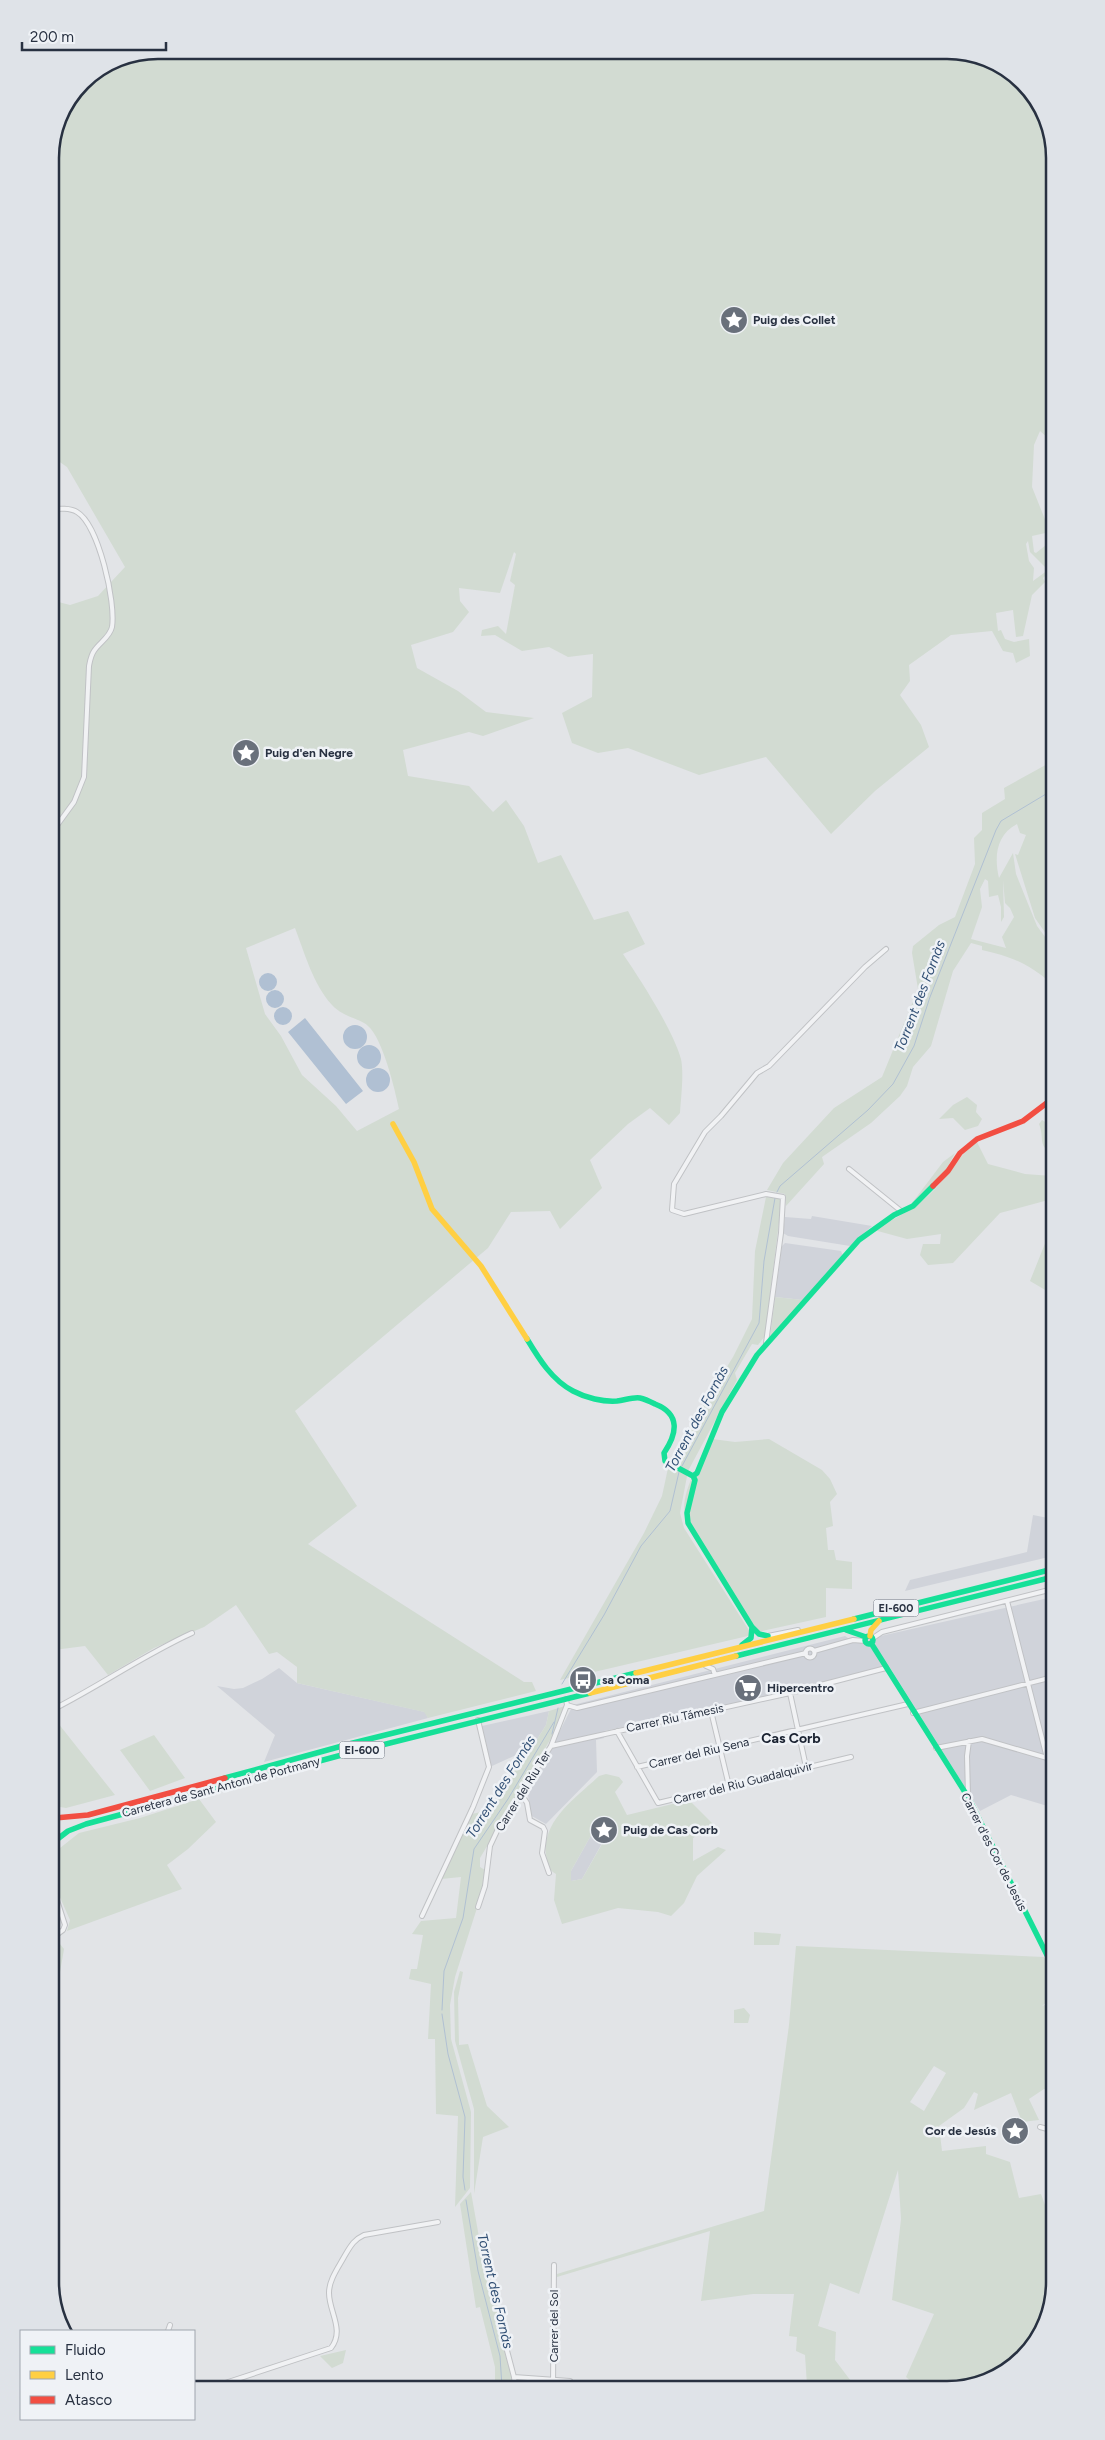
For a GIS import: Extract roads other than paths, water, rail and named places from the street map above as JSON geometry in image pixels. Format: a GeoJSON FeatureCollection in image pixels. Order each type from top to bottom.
{"type":"FeatureCollection","features":[{"type":"Feature","properties":{"kind":"main road"},"geometry":{"type":"LineString","coordinates":[[691,1474],[697,1473],[722,1412],[757,1355],[859,1240],[914,1206],[927,1194],[960,1153],[977,1139],[1023,1121],[1046,1104]]}},
{"type":"Feature","properties":{"kind":"main road"},"geometry":{"type":"LineString","coordinates":[[393,1124],[411,1157],[432,1209],[481,1266],[545,1368],[571,1390],[590,1398],[614,1401],[640,1398],[661,1406],[672,1416],[674,1424],[673,1440],[664,1454],[667,1462],[691,1474],[695,1480],[687,1513],[688,1524],[752,1627],[759,1634],[768,1636]]}},
{"type":"Feature","properties":{"kind":"main road","name":"EI-600"},"geometry":{"type":"LineString","coordinates":[[738,1647],[1046,1571]]}},
{"type":"Feature","properties":{"kind":"main road","name":"EI-600"},"geometry":{"type":"LineString","coordinates":[[567,1702],[701,1665],[1046,1579]]}},
{"type":"Feature","properties":{"kind":"main road"},"geometry":{"type":"LineString","coordinates":[[842,1630],[869,1639],[871,1630],[878,1621]]}},
{"type":"Feature","properties":{"kind":"main road"},"geometry":{"type":"LineString","coordinates":[[738,1647],[751,1638],[752,1627]]}},
{"type":"Feature","properties":{"kind":"main road","name":"Carrer d'es Cor de Jesús"},"geometry":{"type":"LineString","coordinates":[[869,1639],[913,1713],[968,1798],[1046,1954]]}},
{"type":"Feature","properties":{"kind":"main road","name":"Carretera de Sant Antoni de Portmany"},"geometry":{"type":"LineString","coordinates":[[59,1818],[88,1815],[291,1759],[738,1647]]}},
{"type":"Feature","properties":{"kind":"main road","name":"Carretera de Sant Antoni de Portmany"},"geometry":{"type":"LineString","coordinates":[[59,1837],[68,1831],[86,1824],[293,1767],[478,1720],[567,1702]]}},
{"type":"Feature","properties":{"kind":"street"},"geometry":{"type":"LineString","coordinates":[[59,508],[77,512],[88,524],[105,565],[113,616],[111,630],[93,652],[89,666],[84,777],[74,802],[59,823]]}},
{"type":"Feature","properties":{"kind":"street"},"geometry":{"type":"LineString","coordinates":[[766,1345],[781,1232],[783,1197],[766,1194],[684,1214],[676,1213],[672,1210],[674,1184],[704,1132],[721,1116],[757,1073],[770,1066],[865,967],[886,949]]}},
{"type":"Feature","properties":{"kind":"street"},"geometry":{"type":"LineString","coordinates":[[849,1169],[902,1212]]}},
{"type":"Feature","properties":{"kind":"street"},"geometry":{"type":"LineString","coordinates":[[567,1702],[577,1708],[806,1653],[809,1649],[814,1652],[853,1640],[869,1639],[882,1632],[1046,1591]]}},
{"type":"Feature","properties":{"kind":"street"},"geometry":{"type":"LineString","coordinates":[[1007,1601],[1046,1754]]}},
{"type":"Feature","properties":{"kind":"street"},"geometry":{"type":"LineString","coordinates":[[768,1636],[791,1630],[807,1630]]}},
{"type":"Feature","properties":{"kind":"street"},"geometry":{"type":"LineString","coordinates":[[59,1706],[81,1695],[159,1648],[192,1633]]}},
{"type":"Feature","properties":{"kind":"street"},"geometry":{"type":"LineString","coordinates":[[701,1665],[713,1668],[716,1675]]}},
{"type":"Feature","properties":{"kind":"street","name":"Carrer Riu Támesis"},"geometry":{"type":"LineString","coordinates":[[551,1746],[790,1693],[886,1668]]}},
{"type":"Feature","properties":{"kind":"street"},"geometry":{"type":"LineString","coordinates":[[913,1713],[1046,1678]]}},
{"type":"Feature","properties":{"kind":"street"},"geometry":{"type":"LineString","coordinates":[[790,1693],[806,1767]]}},
{"type":"Feature","properties":{"kind":"street","name":"Carrer del Riu Ter"},"geometry":{"type":"LineString","coordinates":[[478,1907],[485,1886],[490,1846],[498,1829],[522,1795],[551,1746],[567,1702]]}},
{"type":"Feature","properties":{"kind":"street","name":"Carrer del Riu Sena"},"geometry":{"type":"LineString","coordinates":[[637,1767],[908,1704]]}},
{"type":"Feature","properties":{"kind":"street"},"geometry":{"type":"LineString","coordinates":[[711,1711],[729,1786]]}},
{"type":"Feature","properties":{"kind":"street"},"geometry":{"type":"LineString","coordinates":[[422,1916],[473,1807],[489,1767],[478,1720]]}},
{"type":"Feature","properties":{"kind":"street","name":"Carrer del Riu Guadalquivir"},"geometry":{"type":"LineString","coordinates":[[618,1730],[658,1803],[851,1757]]}},
{"type":"Feature","properties":{"kind":"street"},"geometry":{"type":"LineString","coordinates":[[936,1748],[982,1739],[1046,1758]]}},
{"type":"Feature","properties":{"kind":"street"},"geometry":{"type":"LineString","coordinates":[[968,1798],[967,1756],[969,1741]]}},
{"type":"Feature","properties":{"kind":"street"},"geometry":{"type":"LineString","coordinates":[[522,1795],[527,1804],[530,1820],[543,1827],[545,1831],[542,1853],[549,1873]]}},
{"type":"Feature","properties":{"kind":"street"},"geometry":{"type":"LineString","coordinates":[[59,1906],[65,1925],[64,1930],[59,1933]]}},
{"type":"Feature","properties":{"kind":"street"},"geometry":{"type":"LineString","coordinates":[[1040,2127],[1046,2129]]}},
{"type":"Feature","properties":{"kind":"street"},"geometry":{"type":"LineString","coordinates":[[231,2381],[331,2348],[336,2341],[338,2331],[329,2293],[332,2278],[354,2240],[364,2235],[438,2222]]}},
{"type":"Feature","properties":{"kind":"street","name":"Carrer del Sol"},"geometry":{"type":"LineString","coordinates":[[554,2265],[554,2379]]}},
{"type":"Feature","properties":{"kind":"street"},"geometry":{"type":"LineString","coordinates":[[500,2324],[514,2381]]}},
{"type":"Feature","properties":{"kind":"street"},"geometry":{"type":"LineString","coordinates":[[168,2330],[170,2325]]}},
{"type":"Feature","properties":{"kind":"street"},"geometry":{"type":"LineString","coordinates":[[514,2377],[570,2381]]}},
{"type":"Feature","properties":{"kind":"water"},"geometry":{"type":"Polygon","coordinates":[[[268,973],[274,976],[277,982],[274,988],[268,991],[262,988],[259,982],[262,976],[268,973]]]}},
{"type":"Feature","properties":{"kind":"water"},"geometry":{"type":"Polygon","coordinates":[[[275,990],[281,993],[284,999],[281,1005],[275,1008],[269,1005],[266,999],[269,993],[275,990]]]}},
{"type":"Feature","properties":{"kind":"water"},"geometry":{"type":"Polygon","coordinates":[[[283,1007],[289,1010],[292,1016],[289,1022],[283,1025],[277,1022],[274,1016],[277,1010],[283,1007]]]}},
{"type":"Feature","properties":{"kind":"water"},"geometry":{"type":"Polygon","coordinates":[[[305,1018],[363,1091],[346,1104],[288,1032],[305,1018]]]}},
{"type":"Feature","properties":{"kind":"water"},"geometry":{"type":"Polygon","coordinates":[[[355,1025],[363,1029],[367,1037],[363,1045],[355,1049],[347,1045],[343,1037],[347,1029],[355,1025]]]}},
{"type":"Feature","properties":{"kind":"water"},"geometry":{"type":"Polygon","coordinates":[[[369,1045],[377,1049],[381,1057],[377,1065],[369,1069],[361,1065],[357,1057],[361,1049],[369,1045]]]}},
{"type":"Feature","properties":{"kind":"water"},"geometry":{"type":"Polygon","coordinates":[[[378,1068],[386,1072],[390,1080],[386,1088],[378,1092],[370,1088],[366,1080],[370,1072],[378,1068]]]}},
{"type":"Feature","properties":{"kind":"waterway","name":"Torrent des Fornàs"},"geometry":{"type":"LineString","coordinates":[[777,1192],[780,1186],[868,1110],[893,1084],[914,1046],[930,997],[996,830],[1001,821],[1046,794]]}},
{"type":"Feature","properties":{"kind":"waterway","name":"Torrent des Fornàs"},"geometry":{"type":"LineString","coordinates":[[682,1466],[759,1323],[764,1261],[775,1198]]}},
{"type":"Feature","properties":{"kind":"waterway","name":"Torrent des Fornàs"},"geometry":{"type":"LineString","coordinates":[[562,1684],[604,1615],[641,1546],[670,1511],[679,1472]]}},
{"type":"Feature","properties":{"kind":"waterway","name":"Torrent des Fornàs"},"geometry":{"type":"LineString","coordinates":[[552,1734],[558,1708]]}},
{"type":"Feature","properties":{"kind":"waterway","name":"Torrent des Fornàs"},"geometry":{"type":"LineString","coordinates":[[442,2010],[444,1971],[463,1918],[474,1849],[508,1799],[554,1722]]}},
{"type":"Feature","properties":{"kind":"waterway","name":"Torrent des Fornàs"},"geometry":{"type":"LineString","coordinates":[[442,2014],[448,2054],[465,2117],[463,2177],[465,2190]]}},
{"type":"Feature","properties":{"kind":"waterway","name":"Torrent des Fornàs"},"geometry":{"type":"LineString","coordinates":[[466,2200],[478,2271],[500,2356],[502,2381]]}},
{"type":"Feature","properties":{"kind":"place","name":"Puig des Collet"},"geometry":{"type":"Point","coordinates":[734,320]}},
{"type":"Feature","properties":{"kind":"place","name":"Puig d'en Negre"},"geometry":{"type":"Point","coordinates":[246,753]}},
{"type":"Feature","properties":{"kind":"place","name":"sa Coma"},"geometry":{"type":"Point","coordinates":[583,1680]}},
{"type":"Feature","properties":{"kind":"place","name":"Hipercentro"},"geometry":{"type":"Point","coordinates":[748,1688]}},
{"type":"Feature","properties":{"kind":"place","name":"Puig de Cas Corb"},"geometry":{"type":"Point","coordinates":[604,1830]}},
{"type":"Feature","properties":{"kind":"place","name":"Cor de Jesús"},"geometry":{"type":"Point","coordinates":[1015,2131]}},
{"type":"Feature","properties":{"kind":"district","name":"Cas Corb"},"geometry":{"type":"Point","coordinates":[791,1738]}}]}
